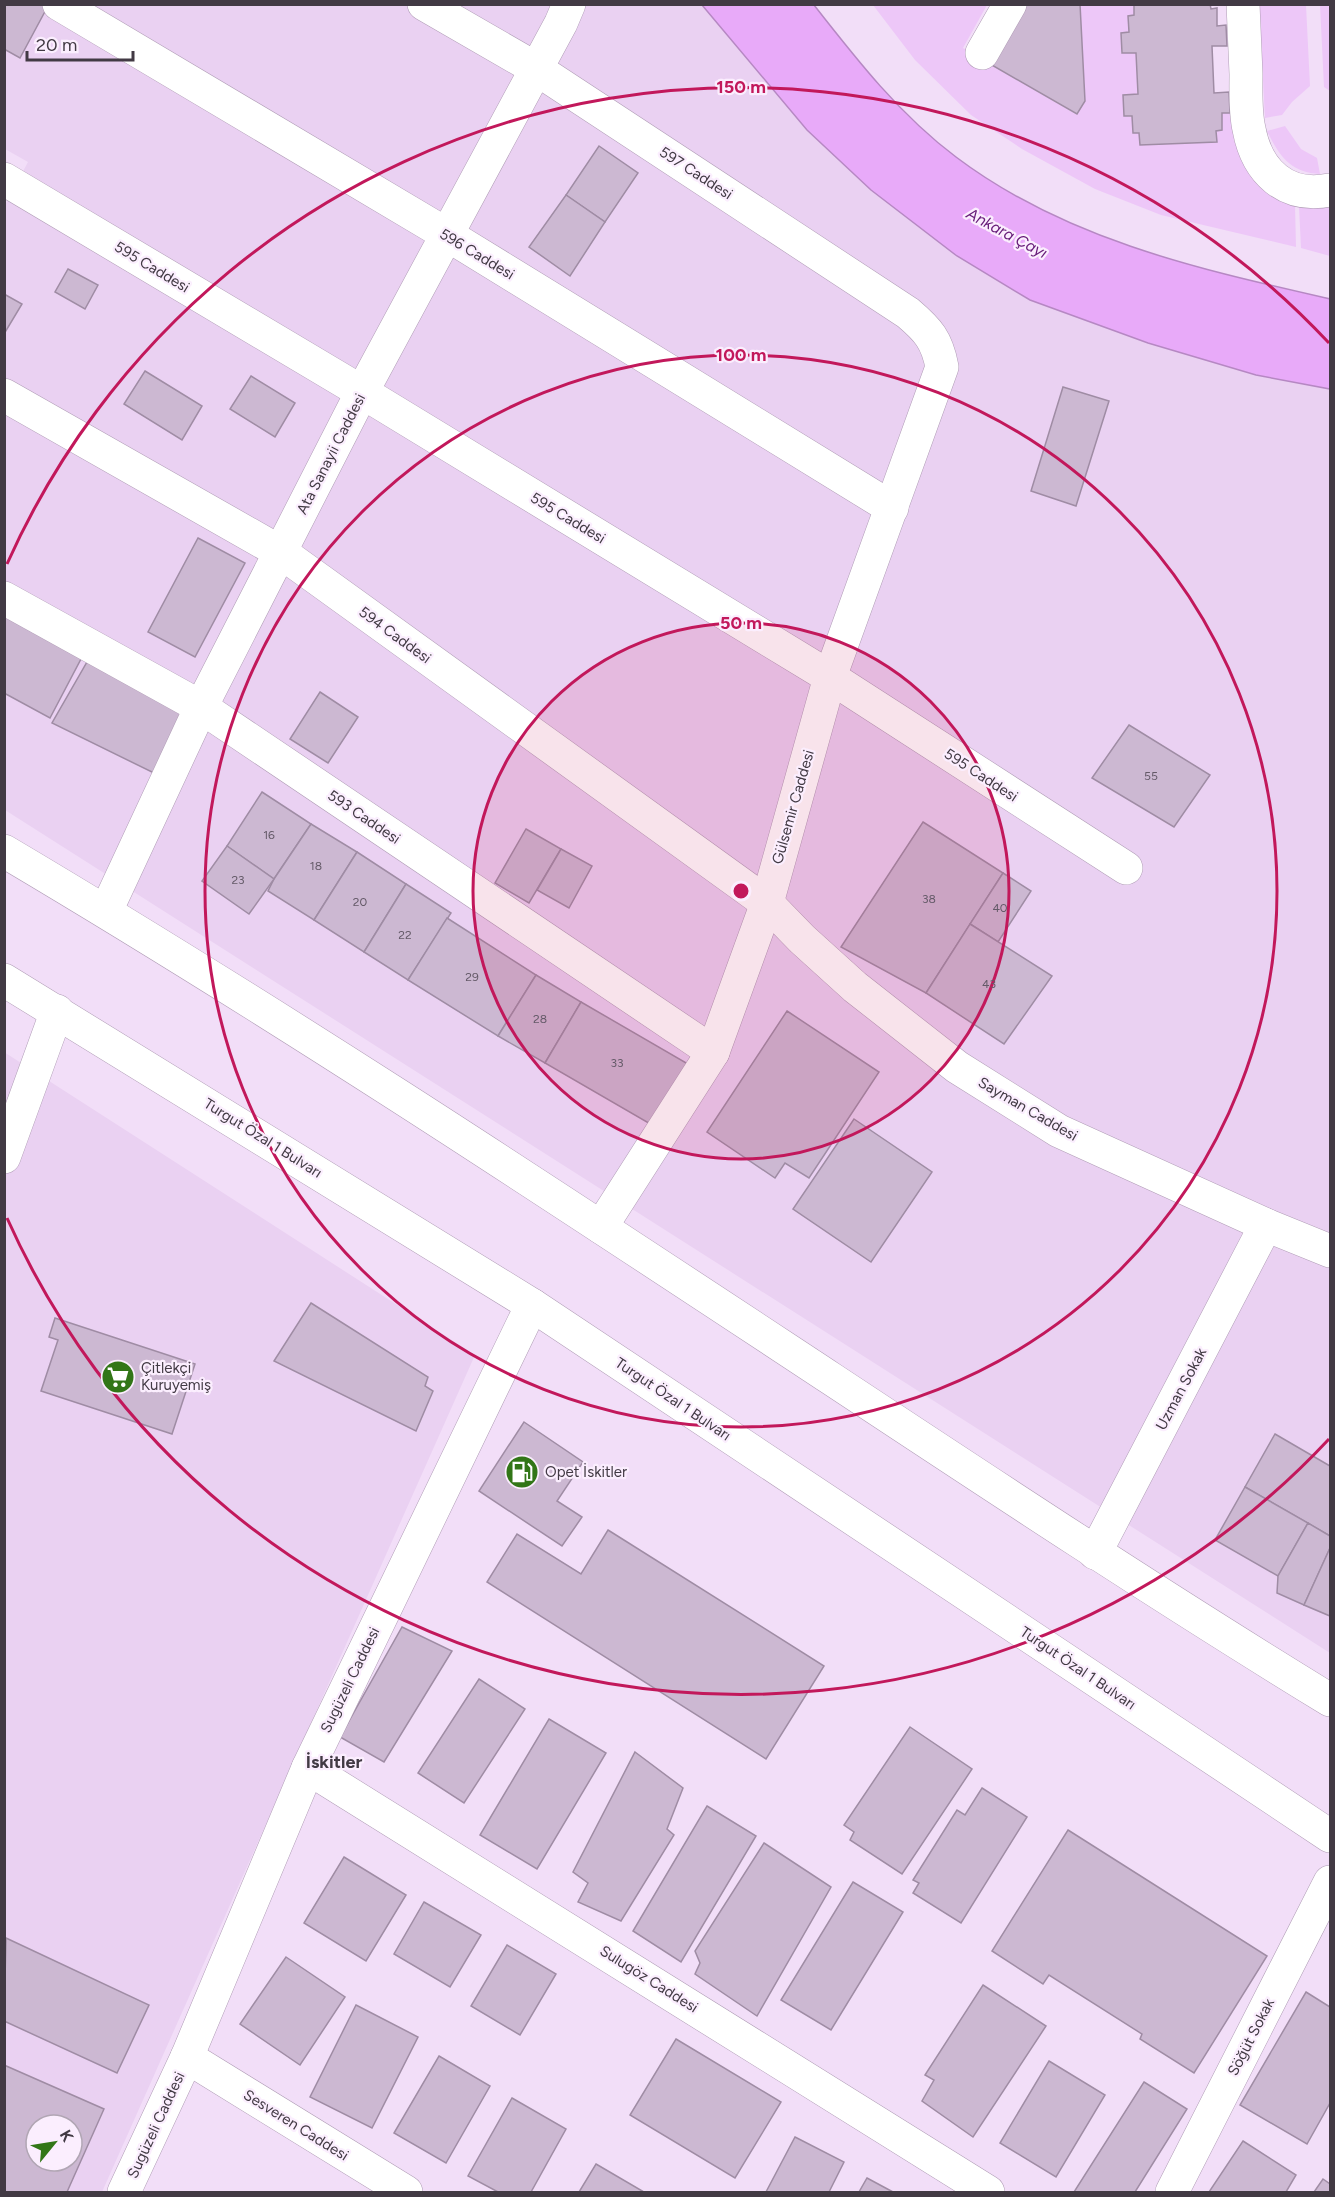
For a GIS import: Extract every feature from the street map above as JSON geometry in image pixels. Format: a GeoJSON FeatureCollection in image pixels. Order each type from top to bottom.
{"type":"FeatureCollection","features":[{"type":"Feature","properties":{"kind":"main road","name":"596 Caddesi"},"geometry":{"type":"LineString","coordinates":[[59,4],[446,234],[892,508]]}},
{"type":"Feature","properties":{"kind":"main road","name":"597 Caddesi"},"geometry":{"type":"LineString","coordinates":[[424,4],[535,68],[908,313],[928,330],[939,349],[942,367]]}},
{"type":"Feature","properties":{"kind":"main road","name":"Ata Sanayii Caddesi"},"geometry":{"type":"LineString","coordinates":[[106,911],[201,708],[282,553],[362,392],[561,23],[569,4]]}},
{"type":"Feature","properties":{"kind":"main road"},"geometry":{"type":"LineString","coordinates":[[982,53],[1010,4]]}},
{"type":"Feature","properties":{"kind":"main road"},"geometry":{"type":"LineString","coordinates":[[1243,4],[1247,118],[1252,142],[1259,157],[1268,172],[1280,183],[1297,190],[1319,192],[1330,190]]}},
{"type":"Feature","properties":{"kind":"main road","name":"595 Caddesi"},"geometry":{"type":"LineString","coordinates":[[4,179],[362,392],[830,677],[1126,868]]}},
{"type":"Feature","properties":{"kind":"main road","name":"Gülsemir Caddesi"},"geometry":{"type":"LineString","coordinates":[[601,1227],[713,1052],[766,903],[830,677],[942,367]]}},
{"type":"Feature","properties":{"kind":"main road","name":"594 Caddesi"},"geometry":{"type":"LineString","coordinates":[[4,395],[282,553],[766,903]]}},
{"type":"Feature","properties":{"kind":"main road","name":"593 Caddesi"},"geometry":{"type":"LineString","coordinates":[[4,598],[201,708],[713,1052]]}},
{"type":"Feature","properties":{"kind":"main road"},"geometry":{"type":"LineString","coordinates":[[4,850],[106,911],[358,1070],[1204,1624],[1330,1700]]}},
{"type":"Feature","properties":{"kind":"main road","name":"Sayman Caddesi"},"geometry":{"type":"LineString","coordinates":[[766,903],[855,987],[957,1067],[1059,1131],[1266,1225],[1330,1251]]}},
{"type":"Feature","properties":{"kind":"main road","name":"Turgut Özal 1 Bulvarı"},"geometry":{"type":"LineString","coordinates":[[4,980],[532,1305],[1330,1836]]}},
{"type":"Feature","properties":{"kind":"main road"},"geometry":{"type":"LineString","coordinates":[[4,1157],[57,1011]]}},
{"type":"Feature","properties":{"kind":"main road","name":"Uzman Sokak"},"geometry":{"type":"LineString","coordinates":[[1095,1553],[1266,1225]]}},
{"type":"Feature","properties":{"kind":"main road","name":"Sugüzeli Caddesi"},"geometry":{"type":"LineString","coordinates":[[124,2193],[187,2058],[308,1768],[532,1305]]}},
{"type":"Feature","properties":{"kind":"main road","name":"Sulugöz Caddesi"},"geometry":{"type":"LineString","coordinates":[[308,1768],[988,2193]]}},
{"type":"Feature","properties":{"kind":"main road","name":"Söğüt Sokak"},"geometry":{"type":"LineString","coordinates":[[1172,2193],[1330,1882]]}},
{"type":"Feature","properties":{"kind":"main road","name":"Sesveren Caddesi"},"geometry":{"type":"LineString","coordinates":[[187,2058],[406,2193]]}},
{"type":"Feature","properties":{"kind":"shaded area"},"geometry":{"type":"Polygon","coordinates":[[[4,5],[702,5],[807,130],[871,190],[957,256],[1030,300],[1148,343],[1256,375],[1330,389],[1330,1653],[5,810],[4,207],[28,162],[5,149],[4,5]]]}},
{"type":"Feature","properties":{"kind":"shaded area"},"geometry":{"type":"Polygon","coordinates":[[[873,5],[987,5],[963,48],[1076,114],[1085,100],[1080,5],[1134,5],[1134,15],[1128,16],[1129,32],[1121,33],[1121,53],[1136,53],[1138,94],[1124,116],[1216,131],[1222,130],[1222,113],[1230,113],[1234,140],[1242,161],[1295,205],[1296,247],[1161,215],[1095,189],[1022,149],[971,115],[915,60],[873,5]]]}},
{"type":"Feature","properties":{"kind":"shaded area"},"geometry":{"type":"Polygon","coordinates":[[[1259,5],[1306,5],[1310,86],[1292,102],[1282,115],[1265,118],[1259,5]]]}},
{"type":"Feature","properties":{"kind":"shaded area"},"geometry":{"type":"Polygon","coordinates":[[[1320,5],[1330,5],[1330,91],[1324,87],[1320,5]]]}},
{"type":"Feature","properties":{"kind":"shaded area"},"geometry":{"type":"Polygon","coordinates":[[[1285,126],[1301,149],[1317,158],[1320,174],[1294,167],[1281,155],[1267,131],[1285,126]]]}},
{"type":"Feature","properties":{"kind":"shaded area"},"geometry":{"type":"Polygon","coordinates":[[[1299,206],[1330,208],[1330,256],[1301,248],[1299,206]]]}},
{"type":"Feature","properties":{"kind":"shaded area"},"geometry":{"type":"Polygon","coordinates":[[[4,1052],[475,1355],[102,2192],[5,2192],[4,1052]]]}},
{"type":"Feature","properties":{"kind":"water","name":"Ankara Çayı"},"geometry":{"type":"Polygon","coordinates":[[[702,5],[814,5],[863,66],[916,123],[956,157],[998,186],[1042,210],[1135,248],[1232,276],[1330,299],[1330,389],[1256,375],[1148,343],[1030,300],[957,256],[871,190],[807,130],[702,5]]]}},
{"type":"Feature","properties":{"kind":"building"},"geometry":{"type":"Polygon","coordinates":[[[4,4],[49,4],[20,58],[4,49],[4,4]]]}},
{"type":"Feature","properties":{"kind":"building"},"geometry":{"type":"Polygon","coordinates":[[[1024,4],[1080,4],[1085,101],[1077,114],[990,64],[1024,4]]]}},
{"type":"Feature","properties":{"kind":"building"},"geometry":{"type":"Polygon","coordinates":[[[1134,4],[1210,4],[1211,9],[1217,8],[1217,26],[1226,25],[1227,46],[1212,46],[1214,93],[1229,92],[1230,113],[1222,113],[1222,130],[1216,131],[1217,142],[1140,145],[1139,133],[1133,133],[1132,116],[1124,116],[1123,95],[1138,94],[1136,53],[1122,53],[1121,33],[1129,32],[1128,16],[1134,15],[1134,4]]]}},
{"type":"Feature","properties":{"kind":"building"},"geometry":{"type":"Polygon","coordinates":[[[599,146],[638,173],[605,222],[566,195],[599,146]]]}},
{"type":"Feature","properties":{"kind":"building"},"geometry":{"type":"Polygon","coordinates":[[[566,195],[605,222],[570,276],[529,247],[566,195]]]}},
{"type":"Feature","properties":{"kind":"building"},"geometry":{"type":"Polygon","coordinates":[[[68,269],[98,285],[85,309],[55,292],[68,269]]]}},
{"type":"Feature","properties":{"kind":"building"},"geometry":{"type":"Polygon","coordinates":[[[4,294],[22,304],[4,334],[4,294]]]}},
{"type":"Feature","properties":{"kind":"building"},"geometry":{"type":"Polygon","coordinates":[[[145,371],[202,406],[182,440],[124,404],[145,371]]]}},
{"type":"Feature","properties":{"kind":"building"},"geometry":{"type":"Polygon","coordinates":[[[251,376],[295,403],[275,437],[230,409],[251,376]]]}},
{"type":"Feature","properties":{"kind":"building"},"geometry":{"type":"Polygon","coordinates":[[[1063,387],[1109,401],[1076,506],[1031,491],[1063,387]]]}},
{"type":"Feature","properties":{"kind":"building"},"geometry":{"type":"Polygon","coordinates":[[[198,538],[245,563],[195,657],[148,632],[198,538]]]}},
{"type":"Feature","properties":{"kind":"building"},"geometry":{"type":"Polygon","coordinates":[[[4,614],[82,657],[50,718],[4,693],[4,614]]]}},
{"type":"Feature","properties":{"kind":"building"},"geometry":{"type":"Polygon","coordinates":[[[87,662],[186,713],[154,773],[52,723],[87,662]]]}},
{"type":"Feature","properties":{"kind":"building"},"geometry":{"type":"Polygon","coordinates":[[[320,692],[358,717],[328,763],[290,739],[320,692]]]}},
{"type":"Feature","properties":{"kind":"building"},"geometry":{"type":"Polygon","coordinates":[[[1129,725],[1210,775],[1174,827],[1092,778],[1129,725]]]}},
{"type":"Feature","properties":{"kind":"building"},"geometry":{"type":"Polygon","coordinates":[[[262,792],[311,824],[274,879],[227,846],[262,792]]]}},
{"type":"Feature","properties":{"kind":"building"},"geometry":{"type":"Polygon","coordinates":[[[923,822],[1003,873],[926,993],[841,947],[923,822]]]}},
{"type":"Feature","properties":{"kind":"building"},"geometry":{"type":"Polygon","coordinates":[[[311,824],[357,852],[314,920],[268,891],[311,824]]]}},
{"type":"Feature","properties":{"kind":"building"},"geometry":{"type":"Polygon","coordinates":[[[526,829],[561,849],[529,903],[495,883],[526,829]]]}},
{"type":"Feature","properties":{"kind":"building"},"geometry":{"type":"Polygon","coordinates":[[[227,846],[274,879],[249,914],[202,881],[227,846]]]}},
{"type":"Feature","properties":{"kind":"building"},"geometry":{"type":"Polygon","coordinates":[[[561,849],[592,866],[569,908],[537,890],[561,849]]]}},
{"type":"Feature","properties":{"kind":"building"},"geometry":{"type":"Polygon","coordinates":[[[357,852],[406,884],[364,952],[314,920],[357,852]]]}},
{"type":"Feature","properties":{"kind":"building"},"geometry":{"type":"Polygon","coordinates":[[[1003,873],[1031,891],[998,942],[970,924],[1003,873]]]}},
{"type":"Feature","properties":{"kind":"building"},"geometry":{"type":"Polygon","coordinates":[[[406,884],[451,913],[408,980],[364,952],[406,884]]]}},
{"type":"Feature","properties":{"kind":"building"},"geometry":{"type":"Polygon","coordinates":[[[447,918],[536,975],[498,1036],[408,980],[447,918]]]}},
{"type":"Feature","properties":{"kind":"building"},"geometry":{"type":"Polygon","coordinates":[[[970,924],[1052,976],[1004,1044],[926,993],[970,924]]]}},
{"type":"Feature","properties":{"kind":"building"},"geometry":{"type":"Polygon","coordinates":[[[536,975],[581,1002],[545,1063],[498,1036],[536,975]]]}},
{"type":"Feature","properties":{"kind":"building"},"geometry":{"type":"Polygon","coordinates":[[[581,1002],[688,1064],[652,1125],[545,1063],[581,1002]]]}},
{"type":"Feature","properties":{"kind":"building"},"geometry":{"type":"Polygon","coordinates":[[[787,1011],[879,1072],[809,1178],[785,1163],[775,1178],[707,1132],[787,1011]]]}},
{"type":"Feature","properties":{"kind":"building"},"geometry":{"type":"Polygon","coordinates":[[[854,1119],[932,1172],[871,1262],[793,1209],[854,1119]]]}},
{"type":"Feature","properties":{"kind":"building"},"geometry":{"type":"Polygon","coordinates":[[[311,1303],[428,1377],[425,1386],[433,1391],[416,1431],[274,1361],[311,1303]]]}},
{"type":"Feature","properties":{"kind":"building","name":"Çitlekçi Kuruyemiş"},"geometry":{"type":"Polygon","coordinates":[[[55,1318],[195,1364],[172,1434],[41,1391],[58,1340],[49,1337],[55,1318]]]}},
{"type":"Feature","properties":{"kind":"building"},"geometry":{"type":"Polygon","coordinates":[[[524,1422],[583,1462],[557,1501],[582,1517],[562,1546],[479,1491],[524,1422]]]}},
{"type":"Feature","properties":{"kind":"building"},"geometry":{"type":"Polygon","coordinates":[[[1275,1434],[1330,1466],[1330,1536],[1245,1487],[1275,1434]]]}},
{"type":"Feature","properties":{"kind":"building"},"geometry":{"type":"Polygon","coordinates":[[[1245,1487],[1308,1523],[1278,1576],[1215,1540],[1245,1487]]]}},
{"type":"Feature","properties":{"kind":"building"},"geometry":{"type":"Polygon","coordinates":[[[1308,1523],[1330,1536],[1330,1548],[1304,1605],[1277,1593],[1278,1576],[1308,1523]]]}},
{"type":"Feature","properties":{"kind":"building"},"geometry":{"type":"Polygon","coordinates":[[[608,1530],[824,1666],[766,1759],[487,1582],[517,1534],[581,1574],[608,1530]]]}},
{"type":"Feature","properties":{"kind":"building"},"geometry":{"type":"Polygon","coordinates":[[[1330,1548],[1330,1616],[1304,1605],[1330,1548]]]}},
{"type":"Feature","properties":{"kind":"building"},"geometry":{"type":"Polygon","coordinates":[[[402,1627],[452,1651],[384,1762],[340,1737],[402,1627]]]}},
{"type":"Feature","properties":{"kind":"building"},"geometry":{"type":"Polygon","coordinates":[[[479,1679],[525,1709],[464,1803],[418,1773],[479,1679]]]}},
{"type":"Feature","properties":{"kind":"building"},"geometry":{"type":"Polygon","coordinates":[[[549,1719],[606,1753],[537,1869],[480,1835],[549,1719]]]}},
{"type":"Feature","properties":{"kind":"building"},"geometry":{"type":"Polygon","coordinates":[[[910,1727],[972,1769],[902,1874],[850,1840],[854,1832],[844,1825],[910,1727]]]}},
{"type":"Feature","properties":{"kind":"building"},"geometry":{"type":"Polygon","coordinates":[[[635,1752],[683,1788],[667,1829],[674,1835],[621,1921],[578,1902],[588,1883],[573,1872],[635,1752]]]}},
{"type":"Feature","properties":{"kind":"building"},"geometry":{"type":"Polygon","coordinates":[[[982,1788],[1027,1817],[961,1923],[913,1893],[919,1883],[913,1880],[957,1810],[965,1815],[982,1788]]]}},
{"type":"Feature","properties":{"kind":"building"},"geometry":{"type":"Polygon","coordinates":[[[707,1806],[756,1836],[681,1962],[633,1931],[707,1806]]]}},
{"type":"Feature","properties":{"kind":"building"},"geometry":{"type":"Polygon","coordinates":[[[1068,1830],[1267,1956],[1194,2073],[1140,2039],[1142,2034],[1049,1975],[1043,1984],[992,1951],[1068,1830]]]}},
{"type":"Feature","properties":{"kind":"building"},"geometry":{"type":"Polygon","coordinates":[[[764,1843],[831,1887],[757,2016],[695,1974],[700,1963],[695,1951],[764,1843]]]}},
{"type":"Feature","properties":{"kind":"building"},"geometry":{"type":"Polygon","coordinates":[[[344,1857],[406,1895],[366,1961],[304,1923],[344,1857]]]}},
{"type":"Feature","properties":{"kind":"building"},"geometry":{"type":"Polygon","coordinates":[[[853,1882],[903,1912],[831,2030],[781,2000],[853,1882]]]}},
{"type":"Feature","properties":{"kind":"building"},"geometry":{"type":"Polygon","coordinates":[[[424,1902],[481,1935],[450,1987],[394,1954],[424,1902]]]}},
{"type":"Feature","properties":{"kind":"building"},"geometry":{"type":"Polygon","coordinates":[[[6,1938],[149,2005],[117,2073],[4,2021],[6,1938]]]}},
{"type":"Feature","properties":{"kind":"building"},"geometry":{"type":"Polygon","coordinates":[[[507,1945],[556,1974],[520,2035],[471,2006],[507,1945]]]}},
{"type":"Feature","properties":{"kind":"building"},"geometry":{"type":"Polygon","coordinates":[[[286,1957],[345,1997],[300,2065],[240,2024],[286,1957]]]}},
{"type":"Feature","properties":{"kind":"building"},"geometry":{"type":"Polygon","coordinates":[[[983,1985],[1046,2026],[973,2137],[922,2101],[934,2080],[925,2075],[983,1985]]]}},
{"type":"Feature","properties":{"kind":"building"},"geometry":{"type":"Polygon","coordinates":[[[1306,1992],[1330,2007],[1330,2103],[1307,2144],[1240,2105],[1306,1992]]]}},
{"type":"Feature","properties":{"kind":"building"},"geometry":{"type":"Polygon","coordinates":[[[356,2005],[418,2037],[372,2128],[310,2097],[356,2005]]]}},
{"type":"Feature","properties":{"kind":"building"},"geometry":{"type":"Polygon","coordinates":[[[676,2039],[781,2102],[735,2178],[630,2115],[676,2039]]]}},
{"type":"Feature","properties":{"kind":"building"},"geometry":{"type":"Polygon","coordinates":[[[439,2056],[490,2086],[446,2163],[394,2133],[439,2056]]]}},
{"type":"Feature","properties":{"kind":"building"},"geometry":{"type":"Polygon","coordinates":[[[1049,2061],[1105,2095],[1056,2177],[1000,2143],[1049,2061]]]}},
{"type":"Feature","properties":{"kind":"building"},"geometry":{"type":"Polygon","coordinates":[[[4,2065],[104,2109],[84,2154],[84,2113],[24,2113],[24,2173],[75,2173],[67,2192],[4,2192],[4,2065]]]}},
{"type":"Feature","properties":{"kind":"building"},"geometry":{"type":"Polygon","coordinates":[[[1144,2082],[1187,2109],[1135,2192],[1074,2192],[1144,2082]]]}},
{"type":"Feature","properties":{"kind":"building"},"geometry":{"type":"Polygon","coordinates":[[[512,2098],[566,2129],[531,2192],[498,2192],[468,2176],[512,2098]]]}},
{"type":"Feature","properties":{"kind":"building"},"geometry":{"type":"Polygon","coordinates":[[[795,2137],[844,2162],[829,2192],[766,2192],[795,2137]]]}},
{"type":"Feature","properties":{"kind":"building"},"geometry":{"type":"Polygon","coordinates":[[[1243,2141],[1296,2175],[1286,2192],[1209,2192],[1243,2141]]]}},
{"type":"Feature","properties":{"kind":"building"},"geometry":{"type":"Polygon","coordinates":[[[596,2164],[644,2192],[579,2192],[596,2164]]]}},
{"type":"Feature","properties":{"kind":"building"},"geometry":{"type":"Polygon","coordinates":[[[867,2178],[893,2192],[859,2192],[867,2178]]]}},
{"type":"Feature","properties":{"kind":"building"},"geometry":{"type":"Polygon","coordinates":[[[1323,2179],[1330,2184],[1330,2192],[1314,2192],[1323,2179]]]}},
{"type":"Feature","properties":{"kind":"place","name":"Çitlekçi Kuruyemiş"},"geometry":{"type":"Point","coordinates":[118,1377]}},
{"type":"Feature","properties":{"kind":"place","name":"Opet İskitler"},"geometry":{"type":"Point","coordinates":[522,1472]}},
{"type":"Feature","properties":{"kind":"district","name":"İskitler"},"geometry":{"type":"Point","coordinates":[334,1762]}}]}
